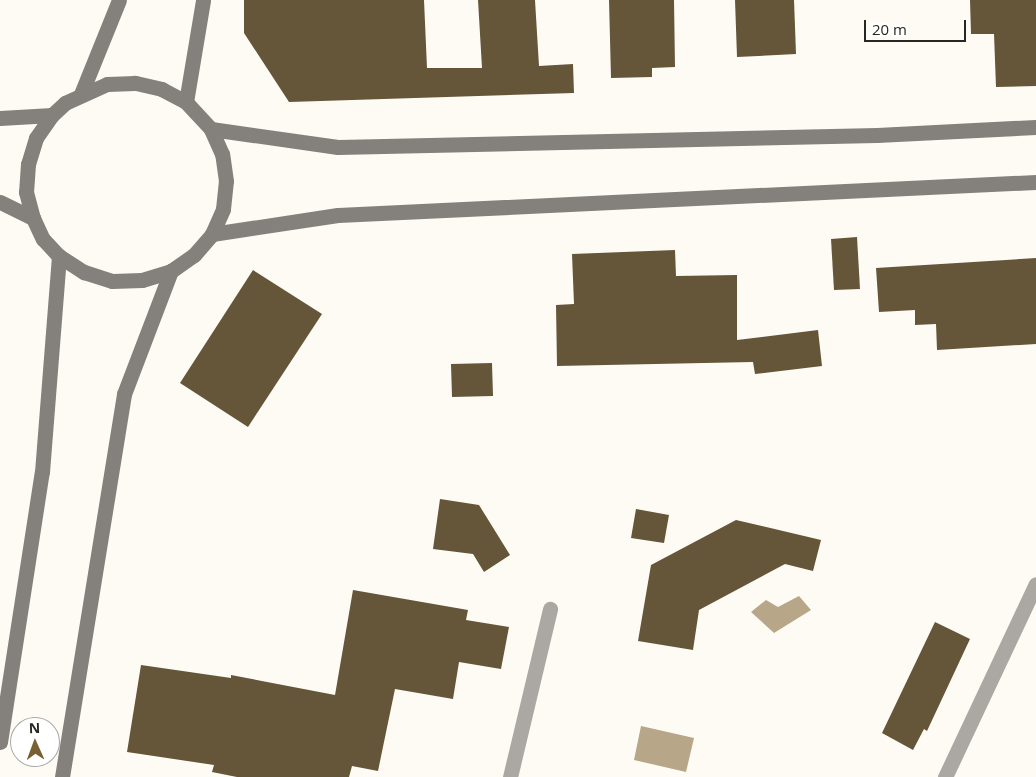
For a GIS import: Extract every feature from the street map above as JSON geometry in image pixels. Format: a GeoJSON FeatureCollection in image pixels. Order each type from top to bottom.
{"type":"FeatureCollection","features":[{"type":"Feature","properties":{"kind":"street"},"geometry":{"type":"LineString","coordinates":[[81,94],[119,0]]}},
{"type":"Feature","properties":{"kind":"street"},"geometry":{"type":"LineString","coordinates":[[186,102],[203,0]]}},
{"type":"Feature","properties":{"kind":"street"},"geometry":{"type":"LineString","coordinates":[[135,83],[162,89],[186,102],[211,129],[222,154],[226,181],[222,208],[212,234],[194,255],[171,271],[142,280],[112,281],[84,272],[59,256],[43,238],[33,218],[26,192],[28,164],[36,138],[52,115],[81,94],[107,84],[135,83]]}},
{"type":"Feature","properties":{"kind":"street"},"geometry":{"type":"LineString","coordinates":[[0,118],[52,115]]}},
{"type":"Feature","properties":{"kind":"street"},"geometry":{"type":"LineString","coordinates":[[211,129],[338,147],[877,135],[1036,127]]}},
{"type":"Feature","properties":{"kind":"street"},"geometry":{"type":"LineString","coordinates":[[212,234],[338,215],[1036,182]]}},
{"type":"Feature","properties":{"kind":"street"},"geometry":{"type":"LineString","coordinates":[[0,202],[33,218]]}},
{"type":"Feature","properties":{"kind":"street"},"geometry":{"type":"LineString","coordinates":[[0,742],[42,472],[59,256]]}},
{"type":"Feature","properties":{"kind":"street"},"geometry":{"type":"LineString","coordinates":[[62,777],[124,394],[171,271]]}},
{"type":"Feature","properties":{"kind":"street"},"geometry":{"type":"LineString","coordinates":[[945,777],[1036,584]]}},
{"type":"Feature","properties":{"kind":"street"},"geometry":{"type":"LineString","coordinates":[[510,777],[550,609]]}},
{"type":"Feature","properties":{"kind":"shaded area"},"geometry":{"type":"Polygon","coordinates":[[[799,596],[811,610],[774,633],[751,612],[766,600],[778,607],[799,596]]]}},
{"type":"Feature","properties":{"kind":"shaded area"},"geometry":{"type":"Polygon","coordinates":[[[641,726],[694,738],[686,772],[634,760],[641,726]]]}},
{"type":"Feature","properties":{"kind":"building"},"geometry":{"type":"Polygon","coordinates":[[[244,0],[424,0],[427,68],[482,68],[478,0],[535,0],[539,66],[573,64],[574,93],[289,102],[244,33],[244,0]]]}},
{"type":"Feature","properties":{"kind":"building"},"geometry":{"type":"Polygon","coordinates":[[[609,0],[674,0],[675,67],[652,68],[652,77],[611,78],[609,0]]]}},
{"type":"Feature","properties":{"kind":"building"},"geometry":{"type":"Polygon","coordinates":[[[735,0],[794,0],[796,54],[737,57],[735,0]]]}},
{"type":"Feature","properties":{"kind":"building"},"geometry":{"type":"Polygon","coordinates":[[[970,0],[1036,0],[1036,86],[996,87],[994,34],[971,34],[970,0]]]}},
{"type":"Feature","properties":{"kind":"building"},"geometry":{"type":"Polygon","coordinates":[[[857,237],[860,289],[834,290],[831,239],[857,237]]]}},
{"type":"Feature","properties":{"kind":"building"},"geometry":{"type":"Polygon","coordinates":[[[675,250],[676,276],[737,275],[737,340],[818,330],[822,366],[755,374],[753,362],[557,366],[556,305],[574,304],[572,254],[675,250]]]}},
{"type":"Feature","properties":{"kind":"building"},"geometry":{"type":"Polygon","coordinates":[[[1036,258],[1036,344],[937,350],[936,324],[915,325],[915,310],[879,312],[876,268],[1036,258]]]}},
{"type":"Feature","properties":{"kind":"building"},"geometry":{"type":"Polygon","coordinates":[[[253,270],[322,314],[248,427],[180,383],[253,270]]]}},
{"type":"Feature","properties":{"kind":"building"},"geometry":{"type":"Polygon","coordinates":[[[492,363],[493,396],[452,397],[451,364],[492,363]]]}},
{"type":"Feature","properties":{"kind":"building"},"geometry":{"type":"Polygon","coordinates":[[[440,499],[479,505],[510,555],[484,572],[473,554],[433,549],[440,499]]]}},
{"type":"Feature","properties":{"kind":"building"},"geometry":{"type":"Polygon","coordinates":[[[636,509],[669,515],[664,543],[631,538],[636,509]]]}},
{"type":"Feature","properties":{"kind":"building"},"geometry":{"type":"Polygon","coordinates":[[[736,520],[821,540],[813,571],[785,564],[699,610],[693,650],[638,641],[651,565],[736,520]]]}},
{"type":"Feature","properties":{"kind":"building"},"geometry":{"type":"Polygon","coordinates":[[[353,590],[468,610],[466,620],[509,627],[501,669],[459,662],[453,699],[395,689],[378,771],[352,766],[349,777],[237,777],[212,772],[214,765],[127,752],[141,665],[231,678],[231,675],[335,695],[353,590]]]}},
{"type":"Feature","properties":{"kind":"building"},"geometry":{"type":"Polygon","coordinates":[[[935,622],[970,639],[927,731],[924,729],[913,750],[882,733],[935,622]]]}}]}
